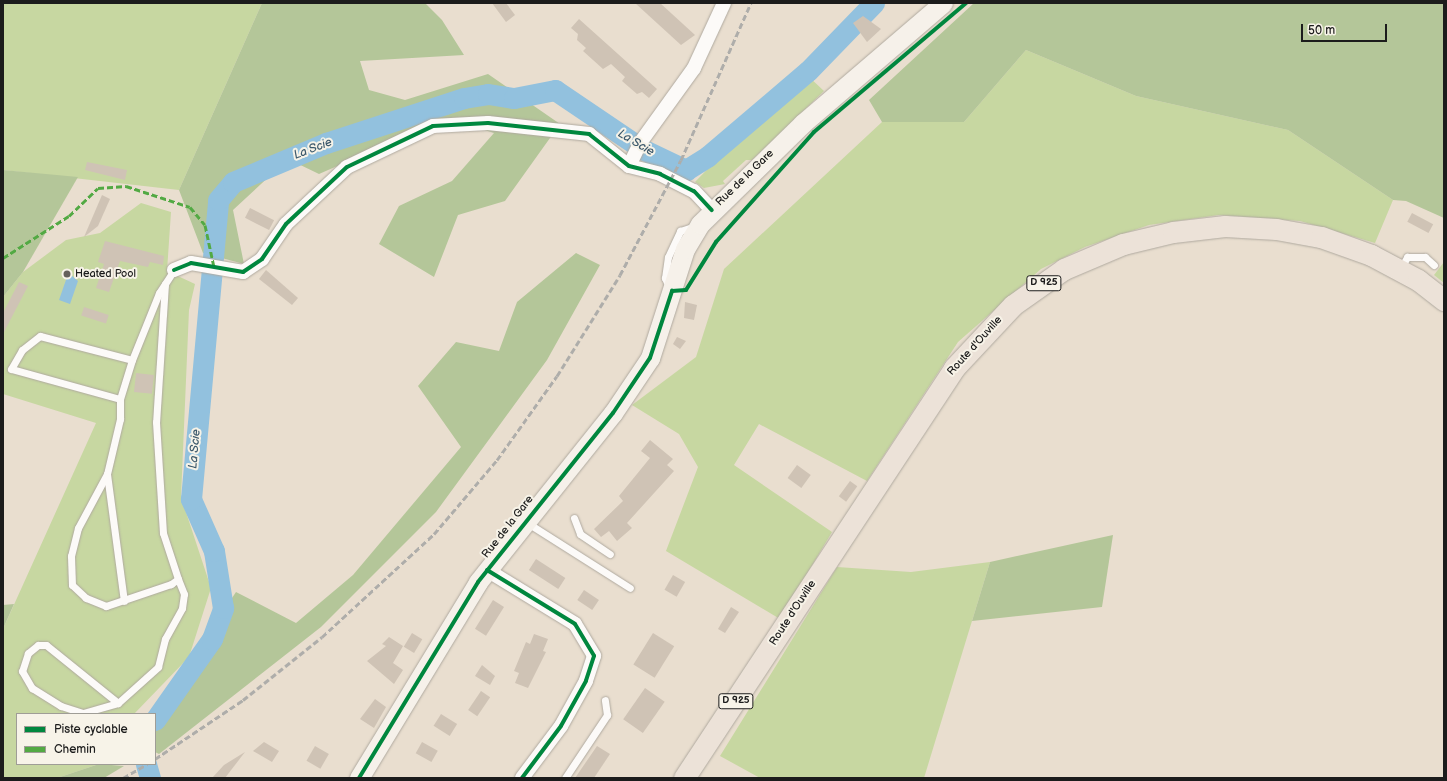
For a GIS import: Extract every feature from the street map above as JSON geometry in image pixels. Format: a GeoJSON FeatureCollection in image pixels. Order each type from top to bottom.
{"type":"FeatureCollection","features":[{"type":"Feature","properties":{"kind":"main road","name":"Route d'Ouville"},"geometry":{"type":"LineString","coordinates":[[684,778],[954,368],[1013,305],[1064,269],[1123,244],[1173,232],[1225,226],[1276,229],[1321,237],[1400,270],[1444,300]]}},
{"type":"Feature","properties":{"kind":"street"},"geometry":{"type":"LineString","coordinates":[[630,162],[640,143],[694,68],[724,3]]}},
{"type":"Feature","properties":{"kind":"street","name":"Rue de la Gare"},"geometry":{"type":"LineString","coordinates":[[359,778],[487,570],[524,521],[613,413],[650,358],[685,249],[706,217],[815,112],[943,3]]}},
{"type":"Feature","properties":{"kind":"street"},"geometry":{"type":"LineString","coordinates":[[174,270],[191,263],[243,272],[262,259],[286,224],[347,167],[433,126],[488,123],[589,134],[630,162],[660,174],[694,191],[706,217]]}},
{"type":"Feature","properties":{"kind":"street"},"geometry":{"type":"LineString","coordinates":[[487,570],[576,624],[594,656],[586,681],[561,726],[526,773]]}},
{"type":"Feature","properties":{"kind":"lane"},"geometry":{"type":"LineString","coordinates":[[1400,270],[1407,257],[1425,257],[1434,265]]}},
{"type":"Feature","properties":{"kind":"lane"},"geometry":{"type":"LineString","coordinates":[[174,270],[165,284],[132,360],[120,399],[120,419],[107,474],[78,528],[71,556],[72,585],[86,598],[106,606],[124,602],[178,579]]}},
{"type":"Feature","properties":{"kind":"lane"},"geometry":{"type":"LineString","coordinates":[[86,713],[118,703],[158,667],[165,639],[182,608],[184,594],[163,533],[156,422],[165,284]]}},
{"type":"Feature","properties":{"kind":"lane"},"geometry":{"type":"LineString","coordinates":[[120,399],[10,369],[22,350],[40,336],[132,360]]}},
{"type":"Feature","properties":{"kind":"lane"},"geometry":{"type":"LineString","coordinates":[[107,474],[124,602]]}},
{"type":"Feature","properties":{"kind":"lane"},"geometry":{"type":"LineString","coordinates":[[574,518],[580,534],[610,554]]}},
{"type":"Feature","properties":{"kind":"lane"},"geometry":{"type":"LineString","coordinates":[[524,521],[630,588]]}},
{"type":"Feature","properties":{"kind":"lane"},"geometry":{"type":"LineString","coordinates":[[80,713],[62,706],[32,688],[22,671],[28,653],[38,645],[46,645],[118,703]]}},
{"type":"Feature","properties":{"kind":"lane"},"geometry":{"type":"LineString","coordinates":[[565,778],[607,715],[605,700]]}},
{"type":"Feature","properties":{"kind":"green space"},"geometry":{"type":"Polygon","coordinates":[[[3,3],[262,3],[179,190],[3,170],[3,3]]]}},
{"type":"Feature","properties":{"kind":"green space"},"geometry":{"type":"Polygon","coordinates":[[[262,3],[425,3],[442,20],[464,55],[360,61],[369,90],[405,100],[488,74],[560,124],[505,201],[458,215],[434,277],[379,244],[399,206],[452,181],[494,133],[447,118],[319,174],[288,159],[233,210],[244,264],[203,253],[179,190],[262,3]]]}},
{"type":"Feature","properties":{"kind":"green space"},"geometry":{"type":"Polygon","coordinates":[[[974,3],[1444,3],[1444,218],[1406,201],[1393,200],[1288,130],[1136,96],[1026,50],[964,122],[882,122],[869,100],[974,3]]]}},
{"type":"Feature","properties":{"kind":"green space"},"geometry":{"type":"Polygon","coordinates":[[[1026,50],[1136,96],[1288,130],[1393,200],[1375,243],[1300,221],[1219,215],[1149,225],[1085,247],[1041,269],[958,342],[867,481],[759,424],[734,465],[832,532],[780,619],[666,551],[698,467],[679,434],[632,405],[696,357],[724,269],[882,122],[964,122],[1026,50]]]}},
{"type":"Feature","properties":{"kind":"green space"},"geometry":{"type":"Polygon","coordinates":[[[808,76],[824,91],[752,160],[746,160],[723,181],[725,184],[704,188],[695,182],[762,113],[808,76]]]}},
{"type":"Feature","properties":{"kind":"green space"},"geometry":{"type":"Polygon","coordinates":[[[3,170],[78,177],[23,272],[3,297],[3,170]]]}},
{"type":"Feature","properties":{"kind":"green space"},"geometry":{"type":"Polygon","coordinates":[[[141,203],[171,212],[167,271],[195,284],[189,310],[181,497],[211,588],[189,657],[135,713],[16,713],[16,765],[96,765],[57,778],[3,778],[3,629],[96,423],[3,394],[3,297],[23,272],[66,240],[100,233],[141,203]]]}},
{"type":"Feature","properties":{"kind":"green space"},"geometry":{"type":"Polygon","coordinates":[[[576,253],[600,265],[547,360],[436,512],[321,627],[159,754],[156,752],[156,712],[236,592],[296,623],[353,575],[461,447],[418,386],[456,342],[499,351],[517,302],[576,253]]]}},
{"type":"Feature","properties":{"kind":"green space"},"geometry":{"type":"Polygon","coordinates":[[[1444,262],[1444,283],[1434,275],[1444,262]]]}},
{"type":"Feature","properties":{"kind":"green space"},"geometry":{"type":"Polygon","coordinates":[[[1113,535],[1102,607],[972,621],[990,562],[1113,535]]]}},
{"type":"Feature","properties":{"kind":"green space"},"geometry":{"type":"Polygon","coordinates":[[[990,562],[924,778],[760,778],[720,756],[837,567],[911,572],[990,562]]]}},
{"type":"Feature","properties":{"kind":"green space"},"geometry":{"type":"Polygon","coordinates":[[[14,604],[3,629],[3,605],[14,604]]]}},
{"type":"Feature","properties":{"kind":"green space"},"geometry":{"type":"Polygon","coordinates":[[[96,765],[124,766],[104,778],[57,778],[96,765]]]}},
{"type":"Feature","properties":{"kind":"water"},"geometry":{"type":"Polygon","coordinates":[[[71,275],[78,281],[70,304],[59,300],[67,277],[71,275]]]}},
{"type":"Feature","properties":{"kind":"building"},"geometry":{"type":"Polygon","coordinates":[[[492,3],[506,3],[515,15],[506,22],[492,3]]]}},
{"type":"Feature","properties":{"kind":"building"},"geometry":{"type":"Polygon","coordinates":[[[635,3],[660,3],[695,35],[681,45],[635,3]]]}},
{"type":"Feature","properties":{"kind":"building"},"geometry":{"type":"Polygon","coordinates":[[[863,16],[881,29],[867,42],[853,23],[863,16]]]}},
{"type":"Feature","properties":{"kind":"building"},"geometry":{"type":"Polygon","coordinates":[[[579,19],[657,89],[649,98],[642,92],[637,94],[622,81],[625,77],[611,64],[603,69],[583,51],[586,48],[577,40],[578,34],[571,28],[579,19]]]}},
{"type":"Feature","properties":{"kind":"building"},"geometry":{"type":"Polygon","coordinates":[[[87,162],[127,170],[125,180],[85,170],[87,162]]]}},
{"type":"Feature","properties":{"kind":"building"},"geometry":{"type":"Polygon","coordinates":[[[102,195],[110,199],[98,226],[84,237],[102,195]]]}},
{"type":"Feature","properties":{"kind":"building"},"geometry":{"type":"Polygon","coordinates":[[[250,208],[274,220],[269,230],[245,218],[250,208]]]}},
{"type":"Feature","properties":{"kind":"building"},"geometry":{"type":"Polygon","coordinates":[[[1412,213],[1433,224],[1428,233],[1407,222],[1412,213]]]}},
{"type":"Feature","properties":{"kind":"building"},"geometry":{"type":"Polygon","coordinates":[[[105,241],[164,256],[163,265],[150,262],[148,267],[120,261],[109,292],[96,288],[104,264],[98,262],[105,241]]]}},
{"type":"Feature","properties":{"kind":"building"},"geometry":{"type":"Polygon","coordinates":[[[266,270],[298,298],[292,305],[259,279],[266,270]]]}},
{"type":"Feature","properties":{"kind":"building"},"geometry":{"type":"Polygon","coordinates":[[[19,282],[28,286],[3,334],[3,313],[19,282]]]}},
{"type":"Feature","properties":{"kind":"building"},"geometry":{"type":"Polygon","coordinates":[[[685,302],[697,305],[694,320],[684,318],[685,302]]]}},
{"type":"Feature","properties":{"kind":"building"},"geometry":{"type":"Polygon","coordinates":[[[84,307],[109,315],[106,324],[81,316],[84,307]]]}},
{"type":"Feature","properties":{"kind":"building"},"geometry":{"type":"Polygon","coordinates":[[[677,337],[686,341],[680,349],[673,344],[677,337]]]}},
{"type":"Feature","properties":{"kind":"building"},"geometry":{"type":"Polygon","coordinates":[[[136,373],[154,375],[152,394],[134,392],[136,373]]]}},
{"type":"Feature","properties":{"kind":"building"},"geometry":{"type":"Polygon","coordinates":[[[650,440],[673,459],[667,465],[674,471],[627,523],[632,528],[617,541],[609,531],[601,537],[594,529],[623,501],[619,496],[650,458],[641,451],[650,440]]]}},
{"type":"Feature","properties":{"kind":"building"},"geometry":{"type":"Polygon","coordinates":[[[797,465],[811,475],[801,488],[788,478],[797,465]]]}},
{"type":"Feature","properties":{"kind":"building"},"geometry":{"type":"Polygon","coordinates":[[[850,481],[857,486],[846,502],[839,496],[850,481]]]}},
{"type":"Feature","properties":{"kind":"building"},"geometry":{"type":"Polygon","coordinates":[[[536,559],[565,578],[558,589],[529,570],[536,559]]]}},
{"type":"Feature","properties":{"kind":"building"},"geometry":{"type":"Polygon","coordinates":[[[673,575],[685,582],[677,597],[664,590],[673,575]]]}},
{"type":"Feature","properties":{"kind":"building"},"geometry":{"type":"Polygon","coordinates":[[[584,590],[599,600],[592,610],[577,600],[584,590]]]}},
{"type":"Feature","properties":{"kind":"building"},"geometry":{"type":"Polygon","coordinates":[[[493,600],[504,607],[486,636],[475,629],[493,600]]]}},
{"type":"Feature","properties":{"kind":"building"},"geometry":{"type":"Polygon","coordinates":[[[731,607],[739,612],[725,633],[718,629],[731,607]]]}},
{"type":"Feature","properties":{"kind":"building"},"geometry":{"type":"Polygon","coordinates":[[[412,633],[422,639],[414,653],[404,647],[412,633]]]}},
{"type":"Feature","properties":{"kind":"building"},"geometry":{"type":"Polygon","coordinates":[[[653,633],[674,646],[655,678],[633,664],[653,633]]]}},
{"type":"Feature","properties":{"kind":"building"},"geometry":{"type":"Polygon","coordinates":[[[534,634],[548,639],[543,651],[546,652],[528,688],[515,683],[519,673],[514,671],[526,642],[530,644],[534,634]]]}},
{"type":"Feature","properties":{"kind":"building"},"geometry":{"type":"Polygon","coordinates":[[[389,637],[403,646],[393,663],[403,670],[394,684],[367,661],[386,646],[382,644],[389,637]]]}},
{"type":"Feature","properties":{"kind":"building"},"geometry":{"type":"Polygon","coordinates":[[[482,665],[495,676],[490,685],[475,676],[482,665]]]}},
{"type":"Feature","properties":{"kind":"building"},"geometry":{"type":"Polygon","coordinates":[[[645,688],[665,702],[643,733],[623,719],[645,688]]]}},
{"type":"Feature","properties":{"kind":"building"},"geometry":{"type":"Polygon","coordinates":[[[481,691],[490,697],[477,716],[468,710],[481,691]]]}},
{"type":"Feature","properties":{"kind":"building"},"geometry":{"type":"Polygon","coordinates":[[[375,699],[386,707],[374,728],[360,719],[375,699]]]}},
{"type":"Feature","properties":{"kind":"building"},"geometry":{"type":"Polygon","coordinates":[[[441,714],[457,724],[450,736],[434,726],[441,714]]]}},
{"type":"Feature","properties":{"kind":"building"},"geometry":{"type":"Polygon","coordinates":[[[264,742],[279,751],[272,762],[253,751],[264,742]]]}},
{"type":"Feature","properties":{"kind":"building"},"geometry":{"type":"Polygon","coordinates":[[[422,742],[438,751],[431,762],[416,753],[422,742]]]}},
{"type":"Feature","properties":{"kind":"building"},"geometry":{"type":"Polygon","coordinates":[[[315,746],[329,754],[320,769],[306,761],[315,746]]]}},
{"type":"Feature","properties":{"kind":"building"},"geometry":{"type":"Polygon","coordinates":[[[597,746],[610,754],[594,778],[575,778],[597,746]]]}},
{"type":"Feature","properties":{"kind":"building"},"geometry":{"type":"Polygon","coordinates":[[[245,752],[225,778],[212,778],[224,765],[245,752]]]}},
{"type":"Feature","properties":{"kind":"waterway","name":"La Scie"},"geometry":{"type":"LineString","coordinates":[[156,719],[212,639],[223,608],[214,551],[191,499],[218,200],[233,182],[326,143],[464,98],[488,94],[514,98],[555,90],[644,150],[686,170],[708,156],[808,71],[874,3]]}},
{"type":"Feature","properties":{"kind":"waterway","name":"La Scie"},"geometry":{"type":"LineString","coordinates":[[146,765],[150,778]]}},
{"type":"Feature","properties":{"kind":"railway"},"geometry":{"type":"LineString","coordinates":[[156,758],[243,700],[322,637],[434,534],[497,460],[557,376],[620,275],[681,160],[751,3]]}},
{"type":"Feature","properties":{"kind":"railway"},"geometry":{"type":"LineString","coordinates":[[123,778],[145,765]]}},
{"type":"Feature","properties":{"kind":"marked path"},"geometry":{"type":"LineString","coordinates":[[3,258],[69,216],[98,188],[126,186],[190,207],[205,225],[214,267]]}},
{"type":"Feature","properties":{"kind":"cycle path"},"geometry":{"type":"LineString","coordinates":[[359,778],[478,582],[613,413],[650,358],[672,291],[686,290],[716,242],[814,132],[966,3]]}},
{"type":"Feature","properties":{"kind":"cycle path"},"geometry":{"type":"LineString","coordinates":[[174,270],[191,263],[243,272],[262,259],[286,224],[347,167],[433,126],[488,123],[589,134],[629,166],[660,174],[694,191],[712,210]]}},
{"type":"Feature","properties":{"kind":"cycle path"},"geometry":{"type":"LineString","coordinates":[[487,570],[575,624],[594,656],[586,681],[561,726],[522,778]]}},
{"type":"Feature","properties":{"kind":"place","name":"Heated Pool"},"geometry":{"type":"Point","coordinates":[67,274]}}]}
